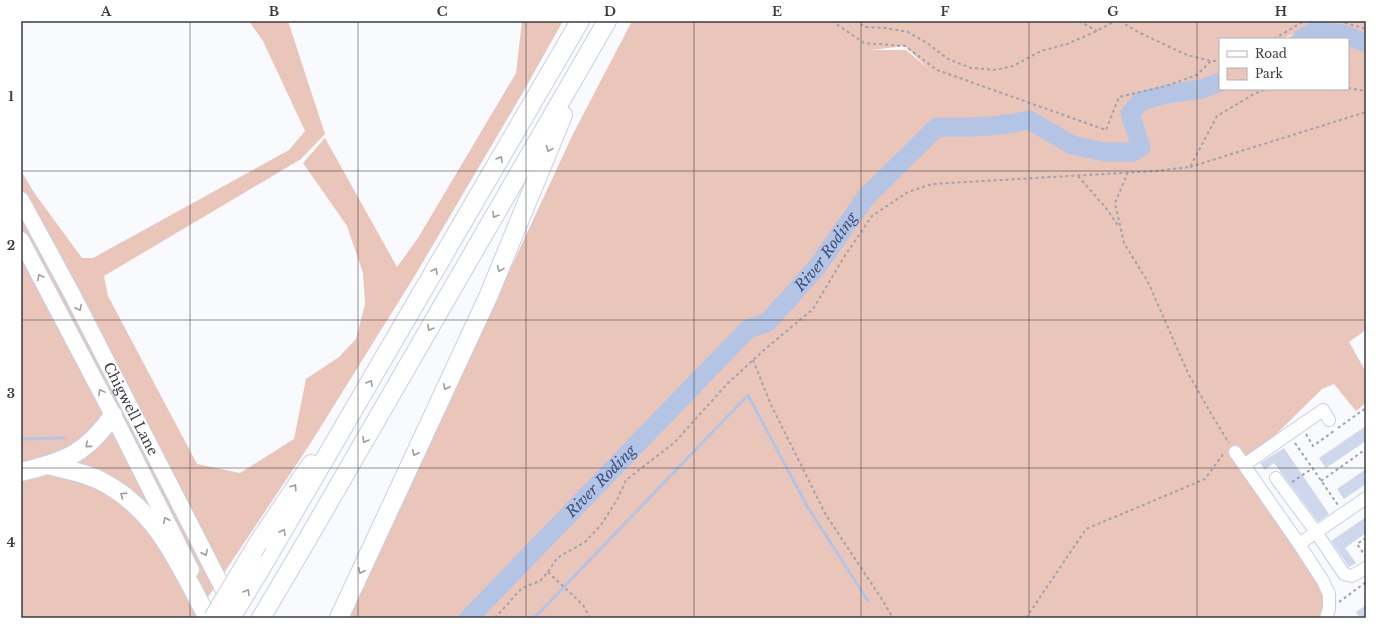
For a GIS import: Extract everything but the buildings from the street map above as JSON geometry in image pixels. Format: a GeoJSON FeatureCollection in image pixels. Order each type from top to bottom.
{"type":"FeatureCollection","features":[{"type":"Feature","properties":{"kind":"highway"},"geometry":{"type":"LineString","coordinates":[[231,618],[360,400],[580,21]]}},
{"type":"Feature","properties":{"kind":"highway"},"geometry":{"type":"LineString","coordinates":[[261,618],[607,21]]}},
{"type":"Feature","properties":{"kind":"highway"},"geometry":{"type":"LineString","coordinates":[[339,617],[488,297],[591,48]]}},
{"type":"Feature","properties":{"kind":"highway"},"geometry":{"type":"LineString","coordinates":[[214,618],[258,543],[303,473],[360,400]]}},
{"type":"Feature","properties":{"kind":"highway"},"geometry":{"type":"LineString","coordinates":[[21,472],[71,457],[82,450],[98,436],[113,415]]}},
{"type":"Feature","properties":{"kind":"highway"},"geometry":{"type":"LineString","coordinates":[[48,465],[87,475],[101,481],[114,488],[144,512],[162,536],[208,618]]}},
{"type":"Feature","properties":{"kind":"main road","name":"Chigwell Lane"},"geometry":{"type":"LineString","coordinates":[[21,200],[75,300],[238,618]]}},
{"type":"Feature","properties":{"kind":"main road","name":"Chigwell Lane"},"geometry":{"type":"LineString","coordinates":[[21,240],[113,415],[214,618]]}},
{"type":"Feature","properties":{"kind":"main road"},"geometry":{"type":"LineString","coordinates":[[113,415],[122,394]]}},
{"type":"Feature","properties":{"kind":"street"},"geometry":{"type":"LineString","coordinates":[[1244,465],[1323,410]]}},
{"type":"Feature","properties":{"kind":"street"},"geometry":{"type":"LineString","coordinates":[[1235,452],[1323,581],[1329,594],[1328,613]]}},
{"type":"Feature","properties":{"kind":"street"},"geometry":{"type":"LineString","coordinates":[[1276,478],[1316,532],[1344,574],[1352,576],[1366,568]]}},
{"type":"Feature","properties":{"kind":"street"},"geometry":{"type":"LineString","coordinates":[[1299,544],[1366,498]]}},
{"type":"Feature","properties":{"kind":"street"},"geometry":{"type":"LineString","coordinates":[[179,545],[197,536]]}},
{"type":"Feature","properties":{"kind":"path"},"geometry":{"type":"LineString","coordinates":[[832,21],[864,43],[905,46],[938,70],[1106,130],[1119,97],[1166,86],[1197,75],[1211,62]]}},
{"type":"Feature","properties":{"kind":"path"},"geometry":{"type":"LineString","coordinates":[[855,21],[866,27],[886,28],[908,32],[927,43],[948,59],[971,68],[995,70],[1013,66],[1041,51],[1067,44],[1097,31],[1115,21]]}},
{"type":"Feature","properties":{"kind":"path"},"geometry":{"type":"LineString","coordinates":[[1079,21],[1097,31]]}},
{"type":"Feature","properties":{"kind":"path"},"geometry":{"type":"LineString","coordinates":[[1120,21],[1138,32],[1187,55],[1211,62],[1219,61]]}},
{"type":"Feature","properties":{"kind":"path"},"geometry":{"type":"LineString","coordinates":[[1276,38],[1304,21]]}},
{"type":"Feature","properties":{"kind":"path"},"geometry":{"type":"LineString","coordinates":[[1339,21],[1366,30]]}},
{"type":"Feature","properties":{"kind":"path"},"geometry":{"type":"LineString","coordinates":[[1349,88],[1366,91]]}},
{"type":"Feature","properties":{"kind":"path"},"geometry":{"type":"LineString","coordinates":[[1190,167],[1216,116],[1264,90]]}},
{"type":"Feature","properties":{"kind":"path"},"geometry":{"type":"LineString","coordinates":[[495,618],[522,588],[540,581],[557,558],[585,542],[601,525],[617,500],[626,480],[675,442],[727,384],[813,309],[844,257],[872,216],[908,192],[932,184],[1078,176],[1190,167],[1366,112]]}},
{"type":"Feature","properties":{"kind":"path"},"geometry":{"type":"LineString","coordinates":[[1128,172],[1115,203],[1124,243],[1148,282],[1188,373],[1235,452]]}},
{"type":"Feature","properties":{"kind":"path"},"geometry":{"type":"LineString","coordinates":[[1078,176],[1106,208],[1120,230]]}},
{"type":"Feature","properties":{"kind":"path"},"geometry":{"type":"LineString","coordinates":[[753,360],[771,405],[826,515],[881,598],[892,618]]}},
{"type":"Feature","properties":{"kind":"path"},"geometry":{"type":"LineString","coordinates":[[1289,434],[1344,513]]}},
{"type":"Feature","properties":{"kind":"path"},"geometry":{"type":"LineString","coordinates":[[1322,480],[1366,449]]}},
{"type":"Feature","properties":{"kind":"path"},"geometry":{"type":"LineString","coordinates":[[1026,618],[1086,529],[1205,479],[1224,452],[1235,452]]}},
{"type":"Feature","properties":{"kind":"path"},"geometry":{"type":"LineString","coordinates":[[1287,486],[1312,468]]}},
{"type":"Feature","properties":{"kind":"path"},"geometry":{"type":"LineString","coordinates":[[1366,538],[1357,544],[1366,557]]}},
{"type":"Feature","properties":{"kind":"path"},"geometry":{"type":"LineString","coordinates":[[548,572],[582,605],[590,618]]}},
{"type":"Feature","properties":{"kind":"path"},"geometry":{"type":"LineString","coordinates":[[1328,613],[1366,582]]}},
{"type":"Feature","properties":{"kind":"green space"},"geometry":{"type":"Polygon","coordinates":[[[249,21],[288,21],[325,134],[301,159],[104,276],[108,296],[197,464],[240,473],[294,439],[306,379],[339,357],[356,339],[365,304],[363,273],[347,226],[303,163],[325,138],[397,267],[418,238],[516,73],[522,21],[563,21],[522,94],[414,277],[310,444],[194,618],[21,618],[21,171],[35,194],[82,258],[93,258],[289,150],[305,131],[263,41],[249,21]]]}},
{"type":"Feature","properties":{"kind":"green space"},"geometry":{"type":"Polygon","coordinates":[[[632,21],[1366,21],[1366,330],[1349,342],[1366,372],[1366,403],[1356,411],[1334,384],[1322,389],[1245,465],[1323,581],[1326,618],[348,618],[573,134],[632,21]],[[905,46],[871,50],[906,50],[929,69],[905,46]]]}},
{"type":"Feature","properties":{"kind":"waterway","name":"River Roding"},"geometry":{"type":"LineString","coordinates":[[1303,38],[1315,31],[1343,34],[1366,43]]}},
{"type":"Feature","properties":{"kind":"waterway","name":"River Roding"},"geometry":{"type":"LineString","coordinates":[[469,618],[748,329],[768,322],[817,267],[866,197],[937,127],[983,126],[1029,120],[1072,145],[1105,152],[1133,152],[1141,147],[1130,114],[1141,101],[1167,94],[1202,89],[1219,82]]}},
{"type":"Feature","properties":{"kind":"waterway"},"geometry":{"type":"LineString","coordinates":[[532,618],[539,613],[748,395],[807,506],[868,601]]}},
{"type":"Feature","properties":{"kind":"waterway"},"geometry":{"type":"LineString","coordinates":[[21,439],[64,438]]}}]}
